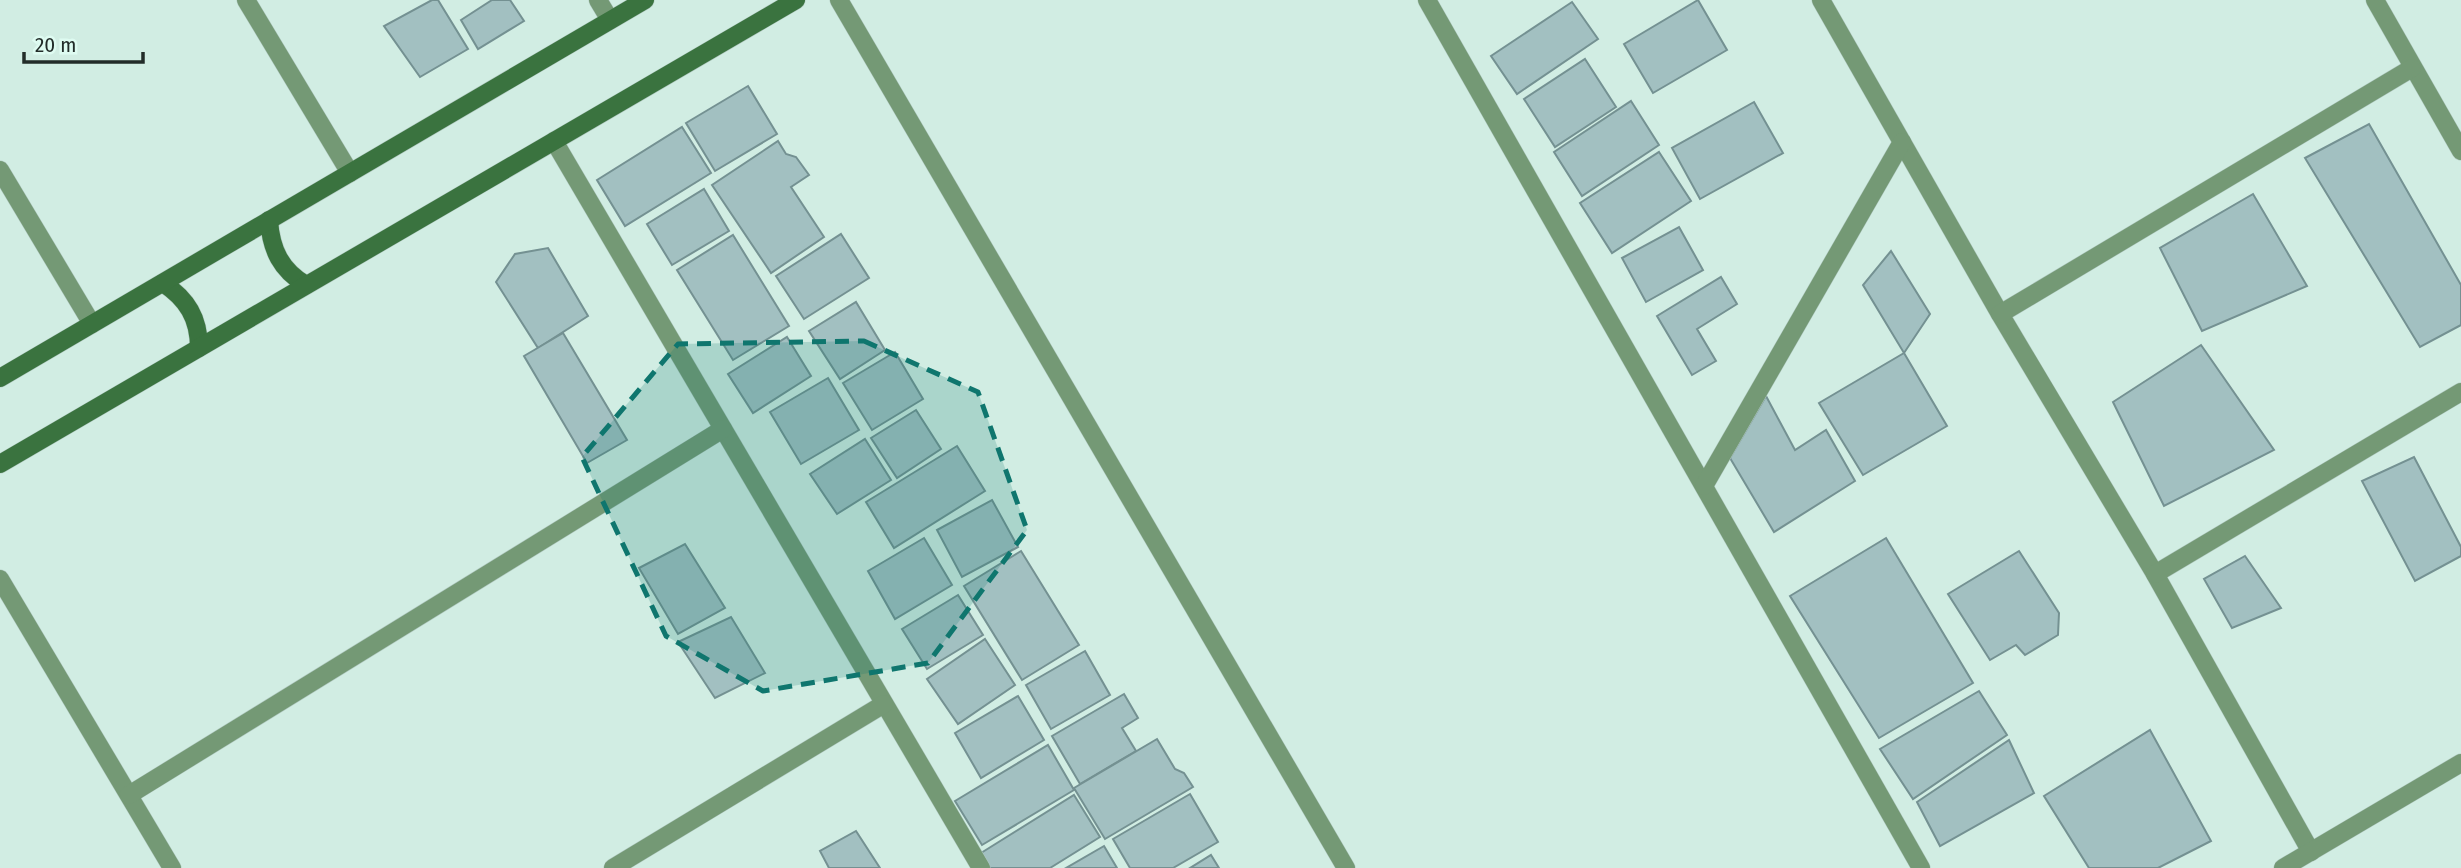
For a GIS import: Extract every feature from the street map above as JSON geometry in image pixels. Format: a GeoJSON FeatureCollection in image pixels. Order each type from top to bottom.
{"type":"FeatureCollection","features":[{"type":"Feature","properties":{"kind":"street"},"geometry":{"type":"LineString","coordinates":[[246,0],[350,173]]}},
{"type":"Feature","properties":{"kind":"street"},"geometry":{"type":"LineString","coordinates":[[598,0],[610,20]]}},
{"type":"Feature","properties":{"kind":"street"},"geometry":{"type":"LineString","coordinates":[[0,378],[645,0]]}},
{"type":"Feature","properties":{"kind":"street"},"geometry":{"type":"LineString","coordinates":[[0,464],[796,0]]}},
{"type":"Feature","properties":{"kind":"street"},"geometry":{"type":"LineString","coordinates":[[839,0],[1346,868]]}},
{"type":"Feature","properties":{"kind":"street"},"geometry":{"type":"LineString","coordinates":[[1427,0],[1921,868]]}},
{"type":"Feature","properties":{"kind":"street"},"geometry":{"type":"LineString","coordinates":[[1821,0],[2000,314],[2155,574],[2311,852]]}},
{"type":"Feature","properties":{"kind":"street"},"geometry":{"type":"LineString","coordinates":[[2375,0],[2461,151]]}},
{"type":"Feature","properties":{"kind":"street"},"geometry":{"type":"LineString","coordinates":[[2000,314],[2412,68]]}},
{"type":"Feature","properties":{"kind":"street"},"geometry":{"type":"LineString","coordinates":[[554,141],[981,868]]}},
{"type":"Feature","properties":{"kind":"street"},"geometry":{"type":"LineString","coordinates":[[1704,486],[1902,142]]}},
{"type":"Feature","properties":{"kind":"street"},"geometry":{"type":"LineString","coordinates":[[0,170],[92,324]]}},
{"type":"Feature","properties":{"kind":"street"},"geometry":{"type":"LineString","coordinates":[[269,220],[274,251],[292,277],[306,285]]}},
{"type":"Feature","properties":{"kind":"street"},"geometry":{"type":"LineString","coordinates":[[163,283],[176,292],[191,310],[199,332],[199,348]]}},
{"type":"Feature","properties":{"kind":"street"},"geometry":{"type":"LineString","coordinates":[[2155,574],[2461,393]]}},
{"type":"Feature","properties":{"kind":"street"},"geometry":{"type":"LineString","coordinates":[[129,795],[723,429]]}},
{"type":"Feature","properties":{"kind":"street"},"geometry":{"type":"LineString","coordinates":[[0,579],[172,868]]}},
{"type":"Feature","properties":{"kind":"street"},"geometry":{"type":"LineString","coordinates":[[613,868],[884,704]]}},
{"type":"Feature","properties":{"kind":"street"},"geometry":{"type":"LineString","coordinates":[[2283,868],[2461,763]]}},
{"type":"Feature","properties":{"kind":"highlighted area"},"geometry":{"type":"Polygon","coordinates":[[[864,341],[978,392],[1027,530],[928,663],[763,691],[666,636],[582,457],[678,344],[864,341]]]}},
{"type":"Feature","properties":{"kind":"building"},"geometry":{"type":"Polygon","coordinates":[[[432,0],[438,0],[468,49],[420,77],[384,26],[432,0]]]}},
{"type":"Feature","properties":{"kind":"building"},"geometry":{"type":"Polygon","coordinates":[[[492,0],[510,0],[524,21],[478,49],[461,20],[492,0]]]}},
{"type":"Feature","properties":{"kind":"building"},"geometry":{"type":"Polygon","coordinates":[[[1698,0],[1727,50],[1653,93],[1624,44],[1698,0]]]}},
{"type":"Feature","properties":{"kind":"building"},"geometry":{"type":"Polygon","coordinates":[[[1572,2],[1598,39],[1517,94],[1491,56],[1572,2]]]}},
{"type":"Feature","properties":{"kind":"building"},"geometry":{"type":"Polygon","coordinates":[[[1585,59],[1616,107],[1555,147],[1524,99],[1585,59]]]}},
{"type":"Feature","properties":{"kind":"building"},"geometry":{"type":"Polygon","coordinates":[[[748,86],[777,134],[715,171],[686,123],[748,86]]]}},
{"type":"Feature","properties":{"kind":"building"},"geometry":{"type":"Polygon","coordinates":[[[1631,101],[1659,145],[1582,196],[1554,152],[1631,101]]]}},
{"type":"Feature","properties":{"kind":"building"},"geometry":{"type":"Polygon","coordinates":[[[1754,102],[1783,153],[1700,199],[1672,148],[1754,102]]]}},
{"type":"Feature","properties":{"kind":"building"},"geometry":{"type":"Polygon","coordinates":[[[2369,124],[2461,285],[2461,325],[2420,347],[2305,158],[2369,124]]]}},
{"type":"Feature","properties":{"kind":"building"},"geometry":{"type":"Polygon","coordinates":[[[682,127],[711,173],[625,226],[597,180],[682,127]]]}},
{"type":"Feature","properties":{"kind":"building"},"geometry":{"type":"Polygon","coordinates":[[[778,141],[786,154],[796,157],[809,175],[791,187],[824,237],[771,273],[712,185],[778,141]]]}},
{"type":"Feature","properties":{"kind":"building"},"geometry":{"type":"Polygon","coordinates":[[[1659,152],[1691,201],[1612,253],[1580,203],[1659,152]]]}},
{"type":"Feature","properties":{"kind":"building"},"geometry":{"type":"Polygon","coordinates":[[[704,189],[729,231],[672,265],[647,224],[704,189]]]}},
{"type":"Feature","properties":{"kind":"building"},"geometry":{"type":"Polygon","coordinates":[[[2253,194],[2307,286],[2202,331],[2160,248],[2253,194]]]}},
{"type":"Feature","properties":{"kind":"building"},"geometry":{"type":"Polygon","coordinates":[[[1679,227],[1703,270],[1646,302],[1622,258],[1679,227]]]}},
{"type":"Feature","properties":{"kind":"building"},"geometry":{"type":"Polygon","coordinates":[[[841,234],[869,278],[804,319],[776,276],[841,234]]]}},
{"type":"Feature","properties":{"kind":"building"},"geometry":{"type":"Polygon","coordinates":[[[733,235],[789,326],[733,360],[677,270],[733,235]]]}},
{"type":"Feature","properties":{"kind":"building"},"geometry":{"type":"Polygon","coordinates":[[[548,248],[588,316],[538,348],[496,282],[515,254],[548,248]]]}},
{"type":"Feature","properties":{"kind":"building"},"geometry":{"type":"Polygon","coordinates":[[[1891,251],[1930,314],[1904,353],[1863,285],[1891,251]]]}},
{"type":"Feature","properties":{"kind":"building"},"geometry":{"type":"Polygon","coordinates":[[[1721,277],[1737,304],[1697,329],[1716,361],[1692,375],[1657,316],[1721,277]]]}},
{"type":"Feature","properties":{"kind":"building"},"geometry":{"type":"Polygon","coordinates":[[[856,302],[885,350],[840,379],[809,331],[856,302]]]}},
{"type":"Feature","properties":{"kind":"building"},"geometry":{"type":"Polygon","coordinates":[[[563,333],[627,440],[587,463],[524,356],[563,333]]]}},
{"type":"Feature","properties":{"kind":"building"},"geometry":{"type":"Polygon","coordinates":[[[787,337],[811,376],[753,413],[728,374],[787,337]]]}},
{"type":"Feature","properties":{"kind":"building"},"geometry":{"type":"Polygon","coordinates":[[[2201,345],[2274,450],[2164,506],[2113,402],[2201,345]]]}},
{"type":"Feature","properties":{"kind":"building"},"geometry":{"type":"Polygon","coordinates":[[[895,352],[923,399],[872,430],[843,383],[895,352]]]}},
{"type":"Feature","properties":{"kind":"building"},"geometry":{"type":"Polygon","coordinates":[[[1904,353],[1947,426],[1863,475],[1819,403],[1904,353]]]}},
{"type":"Feature","properties":{"kind":"building"},"geometry":{"type":"Polygon","coordinates":[[[828,378],[859,430],[801,464],[770,412],[828,378]]]}},
{"type":"Feature","properties":{"kind":"building"},"geometry":{"type":"Polygon","coordinates":[[[1766,396],[1795,450],[1826,430],[1855,481],[1774,532],[1730,458],[1766,396]]]}},
{"type":"Feature","properties":{"kind":"building"},"geometry":{"type":"Polygon","coordinates":[[[916,410],[941,449],[897,478],[871,438],[916,410]]]}},
{"type":"Feature","properties":{"kind":"building"},"geometry":{"type":"Polygon","coordinates":[[[865,439],[891,480],[837,514],[810,474],[865,439]]]}},
{"type":"Feature","properties":{"kind":"building"},"geometry":{"type":"Polygon","coordinates":[[[957,446],[985,491],[894,548],[866,502],[957,446]]]}},
{"type":"Feature","properties":{"kind":"building"},"geometry":{"type":"Polygon","coordinates":[[[2414,457],[2461,547],[2461,556],[2415,581],[2362,481],[2414,457]]]}},
{"type":"Feature","properties":{"kind":"building"},"geometry":{"type":"Polygon","coordinates":[[[992,500],[1018,547],[962,577],[937,530],[992,500]]]}},
{"type":"Feature","properties":{"kind":"building"},"geometry":{"type":"Polygon","coordinates":[[[924,538],[952,585],[895,619],[868,571],[924,538]]]}},
{"type":"Feature","properties":{"kind":"building"},"geometry":{"type":"Polygon","coordinates":[[[1886,538],[1973,683],[1879,738],[1790,596],[1886,538]]]}},
{"type":"Feature","properties":{"kind":"building"},"geometry":{"type":"Polygon","coordinates":[[[685,544],[725,608],[678,634],[639,568],[685,544]]]}},
{"type":"Feature","properties":{"kind":"building"},"geometry":{"type":"Polygon","coordinates":[[[1021,551],[1079,645],[1022,680],[964,586],[1021,551]]]}},
{"type":"Feature","properties":{"kind":"building"},"geometry":{"type":"Polygon","coordinates":[[[2019,551],[2059,613],[2058,635],[2025,655],[2016,645],[1990,660],[1948,594],[2019,551]]]}},
{"type":"Feature","properties":{"kind":"building"},"geometry":{"type":"Polygon","coordinates":[[[2245,556],[2281,608],[2232,628],[2204,579],[2245,556]]]}},
{"type":"Feature","properties":{"kind":"building"},"geometry":{"type":"Polygon","coordinates":[[[958,595],[983,635],[927,669],[902,629],[958,595]]]}},
{"type":"Feature","properties":{"kind":"building"},"geometry":{"type":"Polygon","coordinates":[[[731,617],[765,673],[715,698],[678,642],[731,617]]]}},
{"type":"Feature","properties":{"kind":"building"},"geometry":{"type":"Polygon","coordinates":[[[985,639],[1015,685],[958,724],[927,679],[985,639]]]}},
{"type":"Feature","properties":{"kind":"building"},"geometry":{"type":"Polygon","coordinates":[[[1085,651],[1110,695],[1051,729],[1026,685],[1085,651]]]}},
{"type":"Feature","properties":{"kind":"building"},"geometry":{"type":"Polygon","coordinates":[[[1979,691],[2007,735],[1913,799],[1880,749],[1979,691]]]}},
{"type":"Feature","properties":{"kind":"building"},"geometry":{"type":"Polygon","coordinates":[[[1124,694],[1138,718],[1122,728],[1136,751],[1080,784],[1052,736],[1124,694]]]}},
{"type":"Feature","properties":{"kind":"building"},"geometry":{"type":"Polygon","coordinates":[[[1018,696],[1044,740],[981,778],[955,733],[1018,696]]]}},
{"type":"Feature","properties":{"kind":"building"},"geometry":{"type":"Polygon","coordinates":[[[2150,730],[2211,841],[2158,868],[2089,868],[2044,796],[2150,730]]]}},
{"type":"Feature","properties":{"kind":"building"},"geometry":{"type":"Polygon","coordinates":[[[1157,739],[1175,769],[1184,773],[1193,787],[1105,839],[1074,788],[1157,739]]]}},
{"type":"Feature","properties":{"kind":"building"},"geometry":{"type":"Polygon","coordinates":[[[2009,740],[2034,793],[1940,846],[1917,802],[2009,740]]]}},
{"type":"Feature","properties":{"kind":"building"},"geometry":{"type":"Polygon","coordinates":[[[1048,745],[1074,790],[982,845],[955,801],[1048,745]]]}},
{"type":"Feature","properties":{"kind":"building"},"geometry":{"type":"Polygon","coordinates":[[[1190,794],[1218,842],[1173,868],[1130,868],[1113,839],[1190,794]]]}},
{"type":"Feature","properties":{"kind":"building"},"geometry":{"type":"Polygon","coordinates":[[[1074,795],[1100,837],[1050,868],[990,868],[981,853],[1074,795]]]}},
{"type":"Feature","properties":{"kind":"building"},"geometry":{"type":"Polygon","coordinates":[[[856,831],[880,868],[829,868],[820,851],[856,831]]]}},
{"type":"Feature","properties":{"kind":"building"},"geometry":{"type":"Polygon","coordinates":[[[1104,846],[1117,868],[1066,868],[1104,846]]]}},
{"type":"Feature","properties":{"kind":"building"},"geometry":{"type":"Polygon","coordinates":[[[1211,855],[1219,868],[1190,868],[1211,855]]]}}]}
